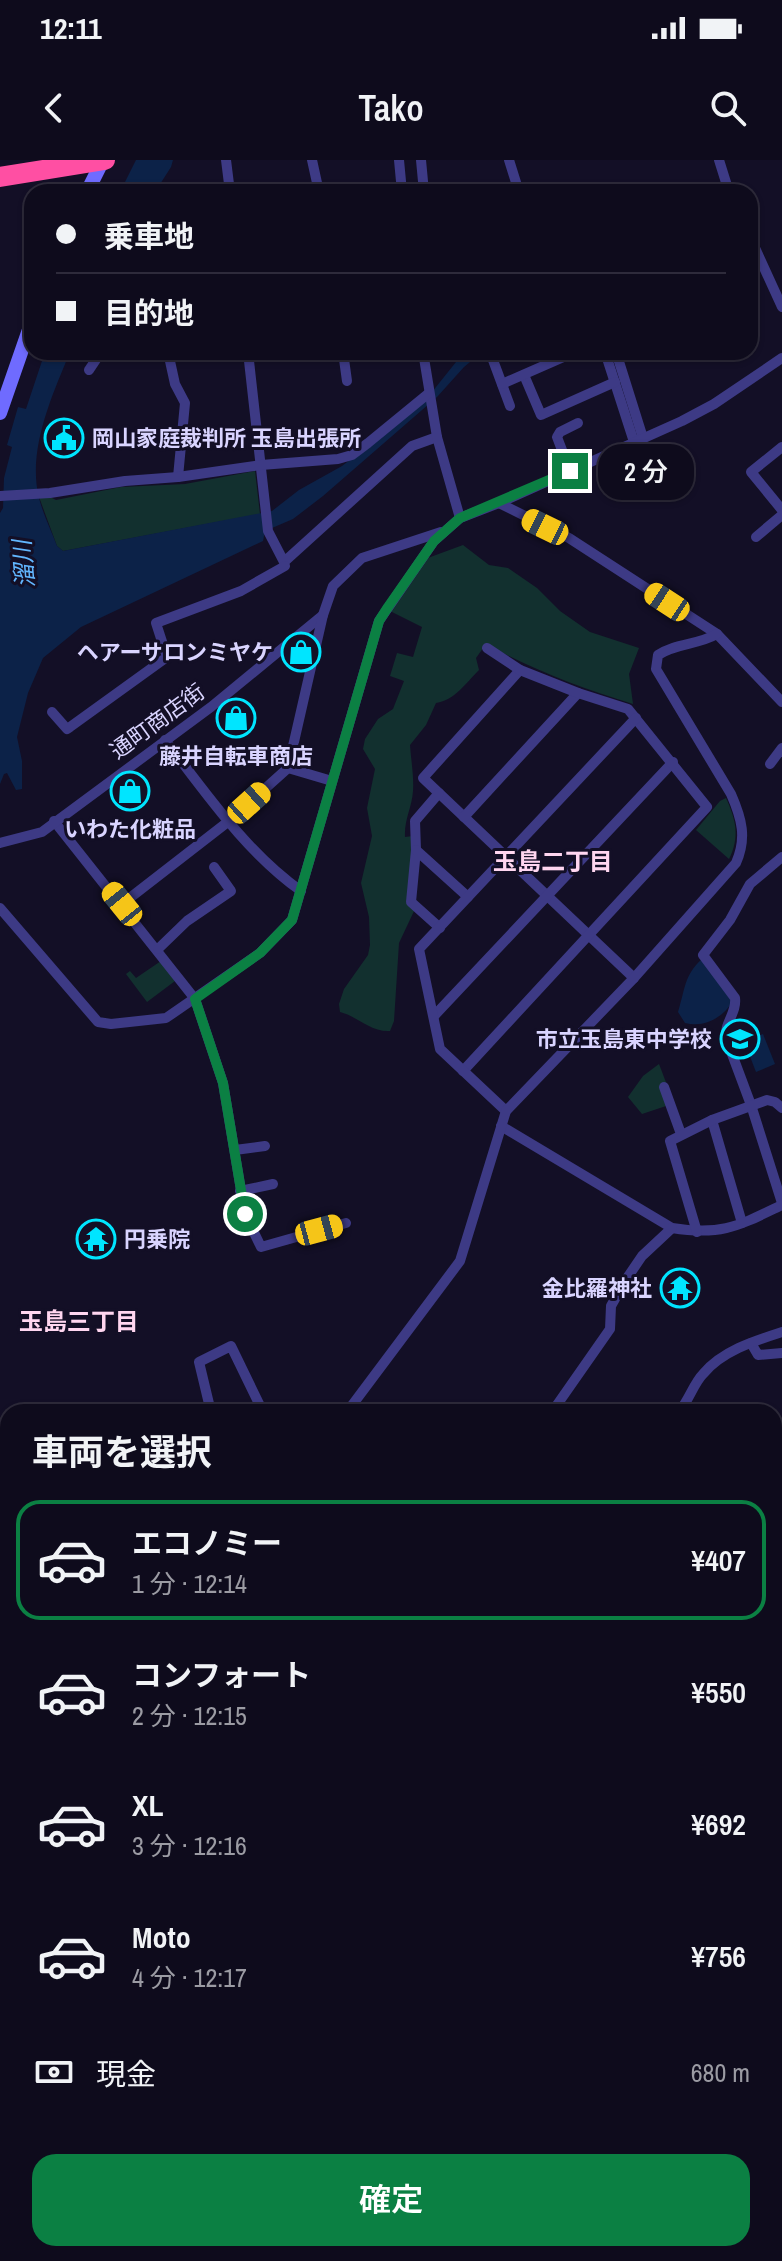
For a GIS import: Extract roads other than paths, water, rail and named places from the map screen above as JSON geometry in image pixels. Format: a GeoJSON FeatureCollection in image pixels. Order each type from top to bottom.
{"type":"FeatureCollection","features":[{"type":"Feature","properties":{"kind":"highway"},"geometry":{"type":"LineString","coordinates":[[0,177],[104,160]]}},
{"type":"Feature","properties":{"kind":"street"},"geometry":{"type":"LineString","coordinates":[[91,184],[104,160]]}},
{"type":"Feature","properties":{"kind":"street"},"geometry":{"type":"LineString","coordinates":[[226,160],[229,184]]}},
{"type":"Feature","properties":{"kind":"street"},"geometry":{"type":"LineString","coordinates":[[312,160],[317,184]]}},
{"type":"Feature","properties":{"kind":"street"},"geometry":{"type":"LineString","coordinates":[[399,160],[401,184]]}},
{"type":"Feature","properties":{"kind":"street"},"geometry":{"type":"LineString","coordinates":[[421,160],[423,184]]}},
{"type":"Feature","properties":{"kind":"street"},"geometry":{"type":"LineString","coordinates":[[509,160],[516,184]]}},
{"type":"Feature","properties":{"kind":"street"},"geometry":{"type":"LineString","coordinates":[[719,160],[726,184]]}},
{"type":"Feature","properties":{"kind":"street"},"geometry":{"type":"LineString","coordinates":[[758,254],[782,307]]}},
{"type":"Feature","properties":{"kind":"street"},"geometry":{"type":"LineString","coordinates":[[0,413],[24,344]]}},
{"type":"Feature","properties":{"kind":"street"},"geometry":{"type":"LineString","coordinates":[[1,912],[98,1022],[111,1024],[166,1018],[260,953],[292,920],[379,621],[417,562],[443,531],[460,518],[714,404],[782,358]]}},
{"type":"Feature","properties":{"kind":"street"},"geometry":{"type":"LineString","coordinates":[[89,370],[96,360]]}},
{"type":"Feature","properties":{"kind":"street"},"geometry":{"type":"LineString","coordinates":[[170,360],[175,384],[185,403],[178,477]]}},
{"type":"Feature","properties":{"kind":"street"},"geometry":{"type":"LineString","coordinates":[[249,360],[270,539],[284,562],[412,446],[437,437]]}},
{"type":"Feature","properties":{"kind":"street"},"geometry":{"type":"LineString","coordinates":[[344,360],[347,381]]}},
{"type":"Feature","properties":{"kind":"street"},"geometry":{"type":"LineString","coordinates":[[424,360],[437,437],[460,518]]}},
{"type":"Feature","properties":{"kind":"street"},"geometry":{"type":"LineString","coordinates":[[493,360],[510,406]]}},
{"type":"Feature","properties":{"kind":"street"},"geometry":{"type":"LineString","coordinates":[[548,360],[550,364]]}},
{"type":"Feature","properties":{"kind":"street"},"geometry":{"type":"LineString","coordinates":[[502,384],[558,360]]}},
{"type":"Feature","properties":{"kind":"street"},"geometry":{"type":"LineString","coordinates":[[608,360],[639,440]]}},
{"type":"Feature","properties":{"kind":"street"},"geometry":{"type":"LineString","coordinates":[[618,360],[639,440]]}},
{"type":"Feature","properties":{"kind":"street"},"geometry":{"type":"LineString","coordinates":[[524,375],[541,415],[615,382]]}},
{"type":"Feature","properties":{"kind":"street"},"geometry":{"type":"LineString","coordinates":[[0,496],[50,493],[125,481],[338,459],[352,455],[430,398]]}},
{"type":"Feature","properties":{"kind":"street"},"geometry":{"type":"LineString","coordinates":[[570,471],[557,437],[560,432],[578,423]]}},
{"type":"Feature","properties":{"kind":"street"},"geometry":{"type":"LineString","coordinates":[[756,537],[782,512],[751,472],[782,447]]}},
{"type":"Feature","properties":{"kind":"street"},"geometry":{"type":"LineString","coordinates":[[499,503],[569,538],[717,634],[782,702]]}},
{"type":"Feature","properties":{"kind":"street"},"geometry":{"type":"LineString","coordinates":[[122,904],[229,821],[288,768],[323,615],[333,586],[362,558],[443,531]]}},
{"type":"Feature","properties":{"kind":"street"},"geometry":{"type":"LineString","coordinates":[[52,712],[67,729],[167,657],[156,623],[241,591],[285,566]]}},
{"type":"Feature","properties":{"kind":"street","name":"通町商店街"},"geometry":{"type":"LineString","coordinates":[[3,842],[42,832],[244,681],[323,615]]}},
{"type":"Feature","properties":{"kind":"street"},"geometry":{"type":"LineString","coordinates":[[355,1404],[460,1261],[506,1111],[730,873],[741,852],[743,827],[731,794],[656,669],[658,655],[669,648],[704,642],[717,634]]}},
{"type":"Feature","properties":{"kind":"street"},"geometry":{"type":"LineString","coordinates":[[463,1071],[707,807],[628,709],[520,670],[487,648]]}},
{"type":"Feature","properties":{"kind":"street"},"geometry":{"type":"LineString","coordinates":[[520,670],[423,778],[634,978]]}},
{"type":"Feature","properties":{"kind":"street"},"geometry":{"type":"LineString","coordinates":[[464,817],[578,693]]}},
{"type":"Feature","properties":{"kind":"street"},"geometry":{"type":"LineString","coordinates":[[506,1111],[440,1049],[419,949],[636,718]]}},
{"type":"Feature","properties":{"kind":"street"},"geometry":{"type":"LineString","coordinates":[[165,740],[229,821],[267,863],[301,891]]}},
{"type":"Feature","properties":{"kind":"street"},"geometry":{"type":"LineString","coordinates":[[770,764],[782,748]]}},
{"type":"Feature","properties":{"kind":"street"},"geometry":{"type":"LineString","coordinates":[[434,1016],[673,762]]}},
{"type":"Feature","properties":{"kind":"street"},"geometry":{"type":"LineString","coordinates":[[288,768],[332,781]]}},
{"type":"Feature","properties":{"kind":"street"},"geometry":{"type":"LineString","coordinates":[[439,793],[415,821],[416,850],[411,902],[440,928]]}},
{"type":"Feature","properties":{"kind":"street"},"geometry":{"type":"LineString","coordinates":[[54,821],[195,999],[223,1083],[245,1214],[261,1247],[346,1223]]}},
{"type":"Feature","properties":{"kind":"street"},"geometry":{"type":"LineString","coordinates":[[416,850],[468,897]]}},
{"type":"Feature","properties":{"kind":"street"},"geometry":{"type":"LineString","coordinates":[[501,1126],[672,1228],[710,1232],[742,1223],[782,1204],[725,1034],[735,1007],[735,998],[703,955],[730,920],[750,884],[782,857]]}},
{"type":"Feature","properties":{"kind":"street"},"geometry":{"type":"LineString","coordinates":[[158,949],[187,921],[231,891],[214,867]]}},
{"type":"Feature","properties":{"kind":"street"},"geometry":{"type":"LineString","coordinates":[[664,1087],[681,1134]]}},
{"type":"Feature","properties":{"kind":"street"},"geometry":{"type":"LineString","coordinates":[[697,1232],[669,1144],[681,1134],[751,1105],[771,1100],[782,1108]]}},
{"type":"Feature","properties":{"kind":"street"},"geometry":{"type":"LineString","coordinates":[[712,1120],[742,1223]]}},
{"type":"Feature","properties":{"kind":"street"},"geometry":{"type":"LineString","coordinates":[[235,1150],[265,1146]]}},
{"type":"Feature","properties":{"kind":"street"},"geometry":{"type":"LineString","coordinates":[[240,1191],[273,1184]]}},
{"type":"Feature","properties":{"kind":"street"},"geometry":{"type":"LineString","coordinates":[[558,1404],[610,1329],[611,1306],[625,1281],[642,1256],[672,1228]]}},
{"type":"Feature","properties":{"kind":"street"},"geometry":{"type":"LineString","coordinates":[[686,1404],[703,1373],[721,1359],[751,1343],[782,1332]]}},
{"type":"Feature","properties":{"kind":"street"},"geometry":{"type":"LineString","coordinates":[[751,1343],[758,1355],[782,1353]]}},
{"type":"Feature","properties":{"kind":"street"},"geometry":{"type":"LineString","coordinates":[[209,1404],[199,1362],[231,1346],[259,1404]]}},
{"type":"Feature","properties":{"kind":"water"},"geometry":{"type":"Polygon","coordinates":[[[136,160],[173,160],[160,184],[124,184],[136,160]]]}},
{"type":"Feature","properties":{"kind":"water","name":"溜川"},"geometry":{"type":"Polygon","coordinates":[[[42,360],[67,360],[43,424],[36,461],[41,504],[57,546],[63,551],[272,511],[299,490],[342,466],[382,435],[432,392],[458,360],[472,360],[437,397],[323,496],[293,519],[265,531],[263,541],[81,627],[43,658],[28,693],[17,737],[22,761],[22,789],[16,790],[7,773],[0,784],[0,513],[12,447],[7,445],[18,407],[26,409],[42,360]]]}},
{"type":"Feature","properties":{"kind":"water"},"geometry":{"type":"Polygon","coordinates":[[[702,959],[734,1000],[713,1020],[700,1024],[685,1023],[678,1012],[688,977],[702,959]]]}},
{"type":"Feature","properties":{"kind":"water"},"geometry":{"type":"Polygon","coordinates":[[[763,1034],[775,1064],[756,1072],[744,1041],[763,1034]]]}},
{"type":"Feature","properties":{"kind":"place","name":"岡山家庭裁判所 玉島出張所"},"geometry":{"type":"Point","coordinates":[64,438]}},
{"type":"Feature","properties":{"kind":"place","name":"ヘアーサロンミヤケ"},"geometry":{"type":"Point","coordinates":[301,652]}},
{"type":"Feature","properties":{"kind":"place","name":"藤井自転車商店"},"geometry":{"type":"Point","coordinates":[236,718]}},
{"type":"Feature","properties":{"kind":"place","name":"いわた化粧品"},"geometry":{"type":"Point","coordinates":[130,791]}},
{"type":"Feature","properties":{"kind":"place","name":"市立玉島東中学校"},"geometry":{"type":"Point","coordinates":[740,1039]}},
{"type":"Feature","properties":{"kind":"place","name":"円乗院"},"geometry":{"type":"Point","coordinates":[96,1239]}},
{"type":"Feature","properties":{"kind":"place","name":"金比羅神社"},"geometry":{"type":"Point","coordinates":[680,1288]}},
{"type":"Feature","properties":{"kind":"district","name":"玉島二丁目"},"geometry":{"type":"Point","coordinates":[553,862]}},
{"type":"Feature","properties":{"kind":"district","name":"玉島三丁目"},"geometry":{"type":"Point","coordinates":[79,1322]}}]}
